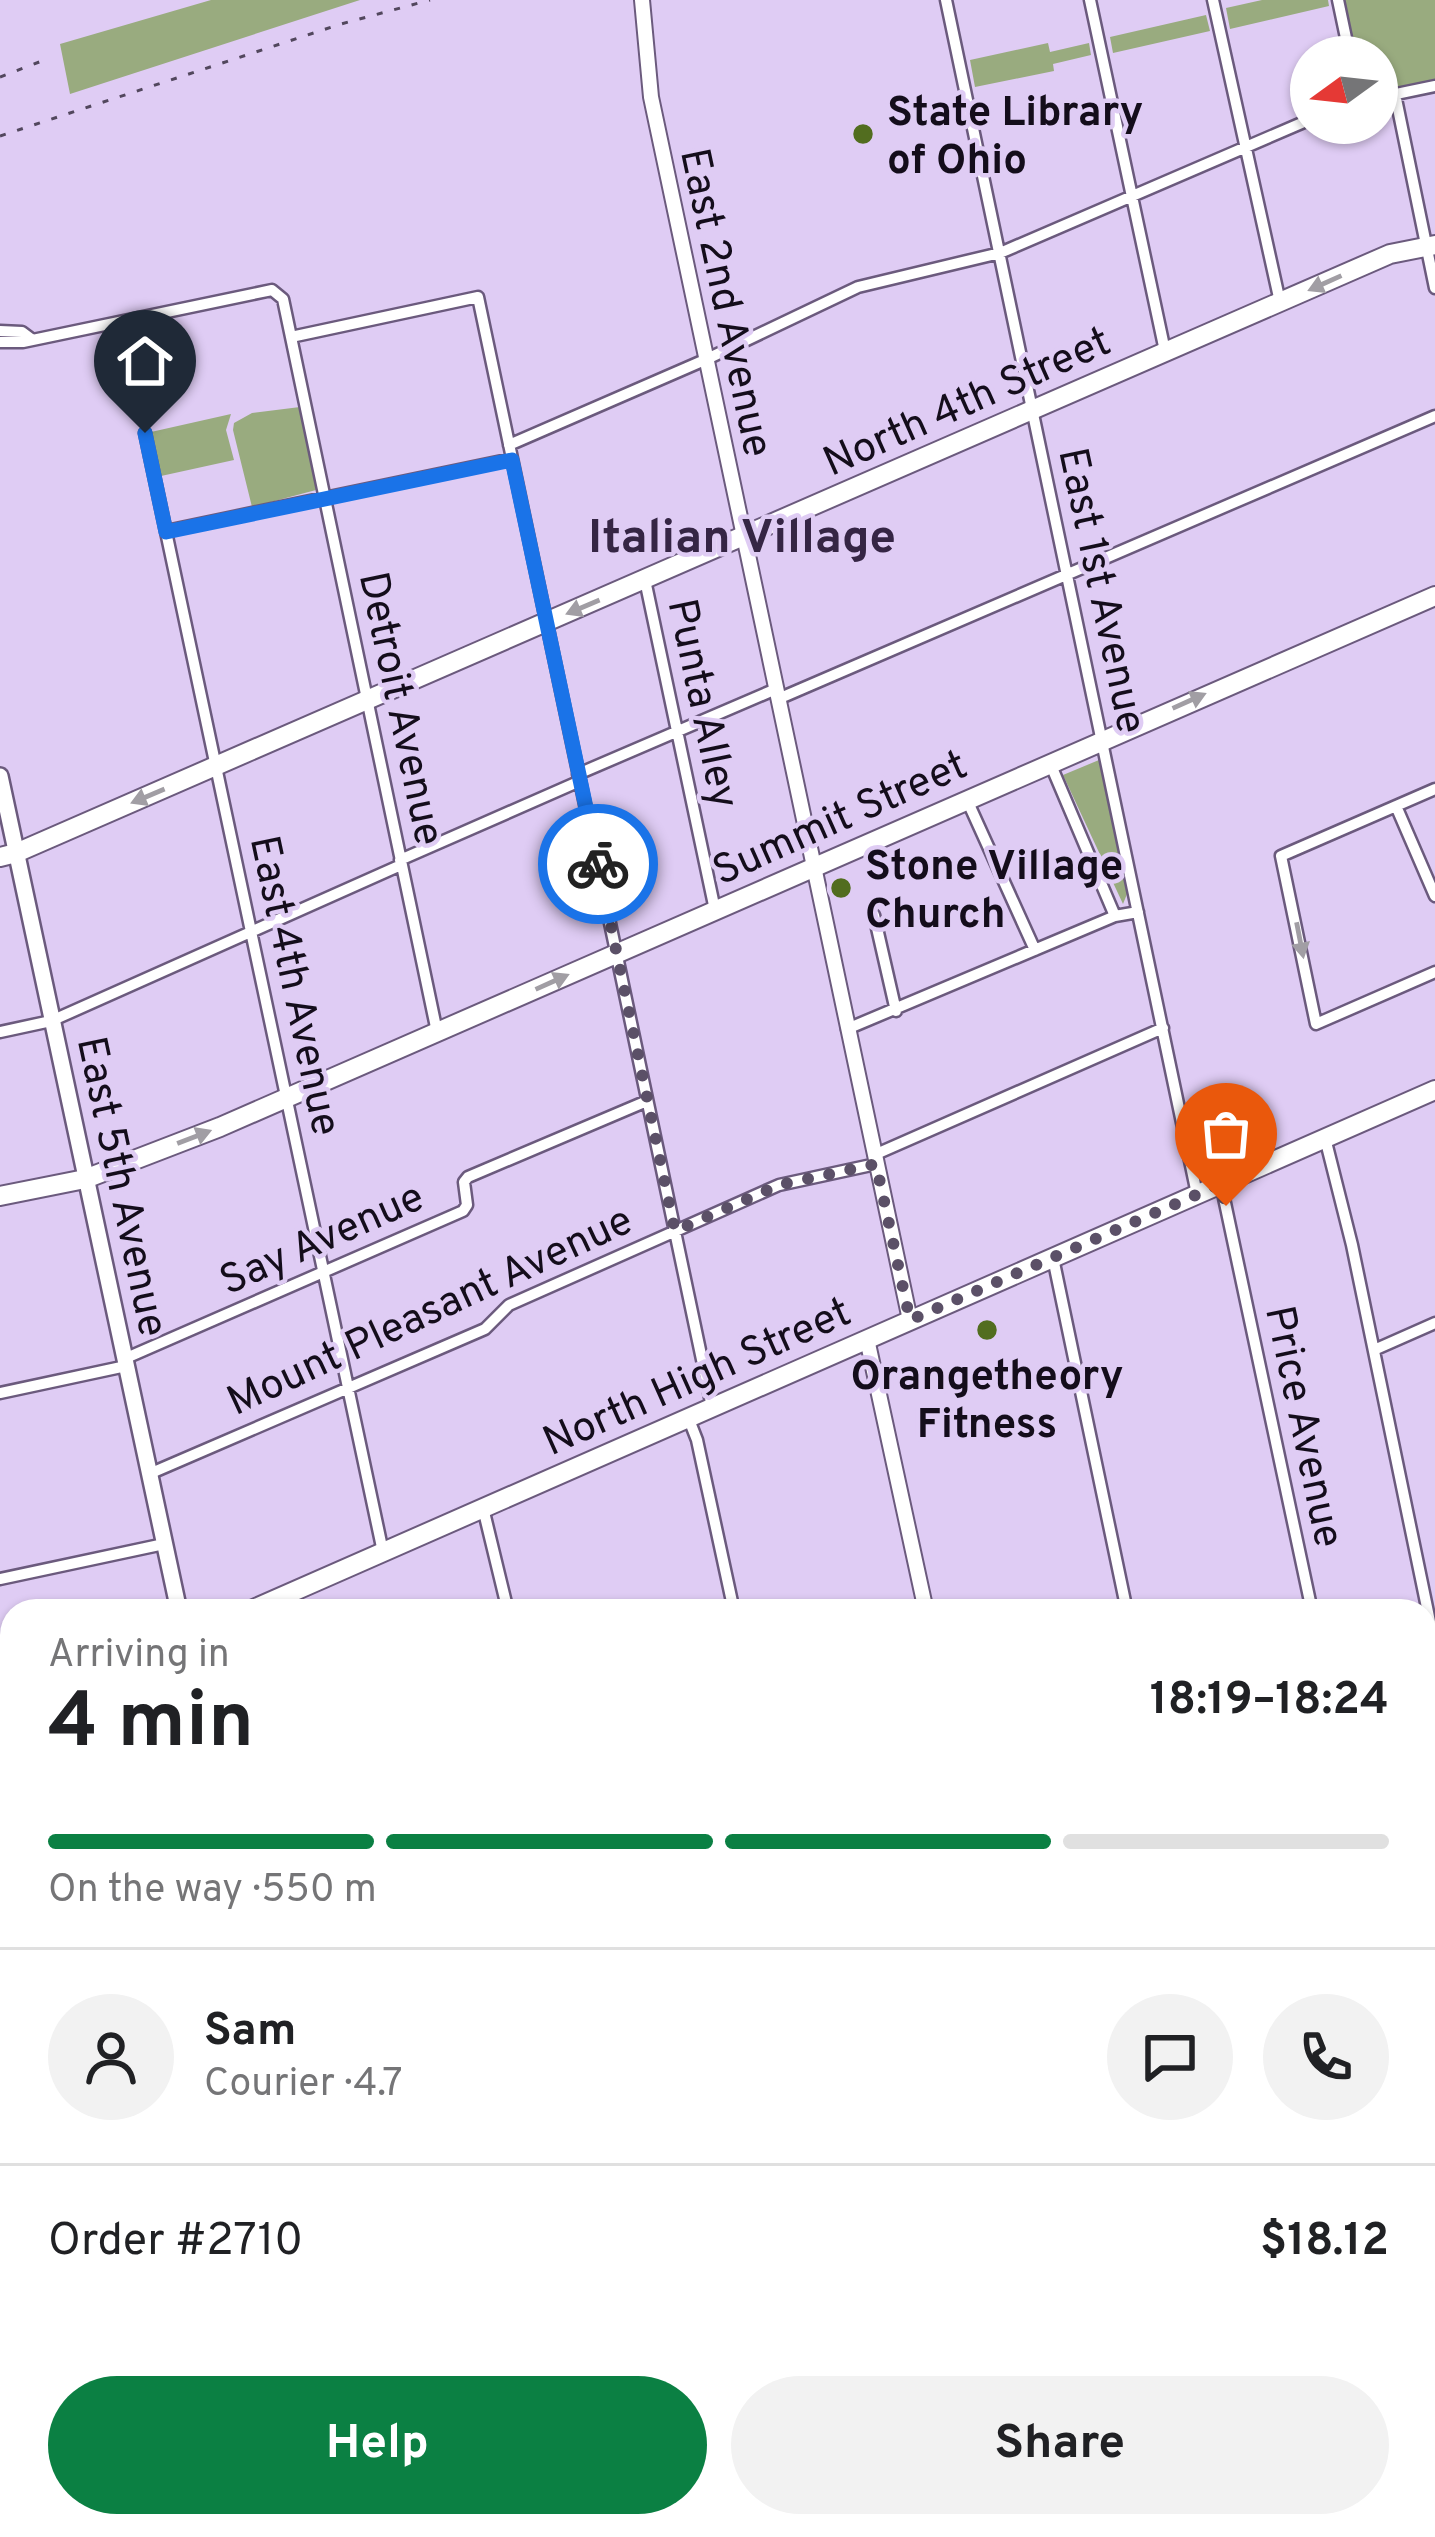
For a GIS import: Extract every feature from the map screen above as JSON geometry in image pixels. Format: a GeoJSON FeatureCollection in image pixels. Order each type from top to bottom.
{"type":"FeatureCollection","features":[{"type":"Feature","properties":{"kind":"main road","name":"North 4th Street"},"geometry":{"type":"LineString","coordinates":[[8,855],[1390,254],[1430,246]]}},
{"type":"Feature","properties":{"kind":"main road","name":"Summit Street"},"geometry":{"type":"LineString","coordinates":[[0,1196],[85,1179],[286,1098],[1435,596]]}},
{"type":"Feature","properties":{"kind":"main road","name":"East 5th Avenue"},"geometry":{"type":"LineString","coordinates":[[0,776],[8,855],[51,1021],[176,1599]]}},
{"type":"Feature","properties":{"kind":"main road","name":"North High Street"},"geometry":{"type":"LineString","coordinates":[[276,1599],[1435,1090]]}},
{"type":"Feature","properties":{"kind":"street","name":"East 2nd Avenue"},"geometry":{"type":"LineString","coordinates":[[642,0],[651,97],[910,1320]]}},
{"type":"Feature","properties":{"kind":"street","name":"East 1st Avenue"},"geometry":{"type":"LineString","coordinates":[[946,0],[1198,1194]]}},
{"type":"Feature","properties":{"kind":"street"},"geometry":{"type":"LineString","coordinates":[[1090,0],[1166,351]]}},
{"type":"Feature","properties":{"kind":"street"},"geometry":{"type":"LineString","coordinates":[[1213,0],[1280,302]]}},
{"type":"Feature","properties":{"kind":"street"},"geometry":{"type":"LineString","coordinates":[[1338,0],[1346,36]]}},
{"type":"Feature","properties":{"kind":"street"},"geometry":{"type":"LineString","coordinates":[[1398,93],[1435,86]]}},
{"type":"Feature","properties":{"kind":"street"},"geometry":{"type":"LineString","coordinates":[[1398,107],[1435,288]]}},
{"type":"Feature","properties":{"kind":"street"},"geometry":{"type":"LineString","coordinates":[[509,445],[858,287],[1000,253],[1290,128]]}},
{"type":"Feature","properties":{"kind":"street","name":"Detroit Avenue"},"geometry":{"type":"LineString","coordinates":[[31,338],[272,290],[283,299],[436,1032]]}},
{"type":"Feature","properties":{"kind":"street"},"geometry":{"type":"LineString","coordinates":[[291,337],[478,297],[712,1407]]}},
{"type":"Feature","properties":{"kind":"street"},"geometry":{"type":"LineString","coordinates":[[0,331],[22,332],[31,338],[0,342]]}},
{"type":"Feature","properties":{"kind":"street"},"geometry":{"type":"LineString","coordinates":[[0,1032],[51,1021],[677,732],[1434,420]]}},
{"type":"Feature","properties":{"kind":"street","name":"East 4th Avenue"},"geometry":{"type":"LineString","coordinates":[[145,433],[383,1552]]}},
{"type":"Feature","properties":{"kind":"street"},"geometry":{"type":"LineString","coordinates":[[166,532],[512,460]]}},
{"type":"Feature","properties":{"kind":"street","name":"Punta Alley"},"geometry":{"type":"LineString","coordinates":[[646,580],[715,910]]}},
{"type":"Feature","properties":{"kind":"street"},"geometry":{"type":"LineString","coordinates":[[1050,763],[1115,916]]}},
{"type":"Feature","properties":{"kind":"street"},"geometry":{"type":"LineString","coordinates":[[1435,789],[1281,856],[1316,1024],[1435,972]]}},
{"type":"Feature","properties":{"kind":"street"},"geometry":{"type":"LineString","coordinates":[[967,799],[1035,950]]}},
{"type":"Feature","properties":{"kind":"street"},"geometry":{"type":"LineString","coordinates":[[1396,806],[1435,896]]}},
{"type":"Feature","properties":{"kind":"street"},"geometry":{"type":"LineString","coordinates":[[848,1029],[1115,916],[1138,911]]}},
{"type":"Feature","properties":{"kind":"street"},"geometry":{"type":"LineString","coordinates":[[874,915],[896,1011]]}},
{"type":"Feature","properties":{"kind":"street","name":"Mount Pleasant Avenue"},"geometry":{"type":"LineString","coordinates":[[149,1474],[485,1329],[509,1305],[779,1185],[875,1159],[1163,1028]]}},
{"type":"Feature","properties":{"kind":"street","name":"Say Avenue"},"geometry":{"type":"LineString","coordinates":[[0,1393],[125,1362],[463,1211],[468,1177],[647,1100]]}},
{"type":"Feature","properties":{"kind":"street"},"geometry":{"type":"LineString","coordinates":[[1325,1138],[1425,1599]]}},
{"type":"Feature","properties":{"kind":"street","name":"Price Avenue"},"geometry":{"type":"LineString","coordinates":[[1221,1184],[1309,1599]]}},
{"type":"Feature","properties":{"kind":"street"},"geometry":{"type":"LineString","coordinates":[[1053,1258],[1124,1599]]}},
{"type":"Feature","properties":{"kind":"street"},"geometry":{"type":"LineString","coordinates":[[1373,1350],[1435,1323]]}},
{"type":"Feature","properties":{"kind":"street"},"geometry":{"type":"LineString","coordinates":[[867,1340],[923,1599]]}},
{"type":"Feature","properties":{"kind":"street"},"geometry":{"type":"LineString","coordinates":[[688,1417],[731,1599]]}},
{"type":"Feature","properties":{"kind":"street"},"geometry":{"type":"LineString","coordinates":[[484,1508],[505,1599]]}},
{"type":"Feature","properties":{"kind":"street"},"geometry":{"type":"LineString","coordinates":[[0,1579],[164,1544]]}},
{"type":"Feature","properties":{"kind":"green space"},"geometry":{"type":"Polygon","coordinates":[[[211,0],[360,0],[70,94],[60,44],[211,0]]]}},
{"type":"Feature","properties":{"kind":"green space"},"geometry":{"type":"Polygon","coordinates":[[[1262,0],[1328,0],[1329,6],[1230,29],[1226,8],[1262,0]]]}},
{"type":"Feature","properties":{"kind":"green space"},"geometry":{"type":"Polygon","coordinates":[[[1338,0],[1435,0],[1435,86],[1398,94],[1398,36],[1346,36],[1338,0]]]}},
{"type":"Feature","properties":{"kind":"green space"},"geometry":{"type":"Polygon","coordinates":[[[1206,15],[1210,31],[1113,53],[1110,37],[1206,15]]]}},
{"type":"Feature","properties":{"kind":"green space"},"geometry":{"type":"Polygon","coordinates":[[[1048,43],[1050,52],[1089,43],[1091,55],[1053,64],[1054,71],[975,87],[970,60],[1048,43]]]}},
{"type":"Feature","properties":{"kind":"green space"},"geometry":{"type":"Polygon","coordinates":[[[300,407],[316,490],[252,507],[234,423],[252,413],[300,407]]]}},
{"type":"Feature","properties":{"kind":"green space"},"geometry":{"type":"Polygon","coordinates":[[[231,414],[226,430],[234,460],[161,476],[151,432],[231,414]]]}},
{"type":"Feature","properties":{"kind":"green space"},"geometry":{"type":"Polygon","coordinates":[[[1099,760],[1127,894],[1123,904],[1063,775],[1099,760]]]}},
{"type":"Feature","properties":{"kind":"railway"},"geometry":{"type":"LineString","coordinates":[[0,136],[341,24],[430,0]]}},
{"type":"Feature","properties":{"kind":"railway"},"geometry":{"type":"LineString","coordinates":[[0,77],[47,59]]}},
{"type":"Feature","properties":{"kind":"way so far"},"geometry":{"type":"LineString","coordinates":[[598,864],[675,1231],[779,1185],[876,1164],[910,1320],[1221,1184],[1226,1206]]}},
{"type":"Feature","properties":{"kind":"place","name":"State Library of Ohio"},"geometry":{"type":"Point","coordinates":[863,134]}},
{"type":"Feature","properties":{"kind":"place","name":"Stone Village Church"},"geometry":{"type":"Point","coordinates":[841,888]}},
{"type":"Feature","properties":{"kind":"place","name":"Orangetheory Fitness"},"geometry":{"type":"Point","coordinates":[987,1330]}},
{"type":"Feature","properties":{"kind":"district","name":"Italian Village"},"geometry":{"type":"Point","coordinates":[742,535]}},
{"type":"Feature","properties":{"kind":"route"},"geometry":{"type":"LineString","coordinates":[[145,433],[166,532],[512,460],[598,864]]}}]}
